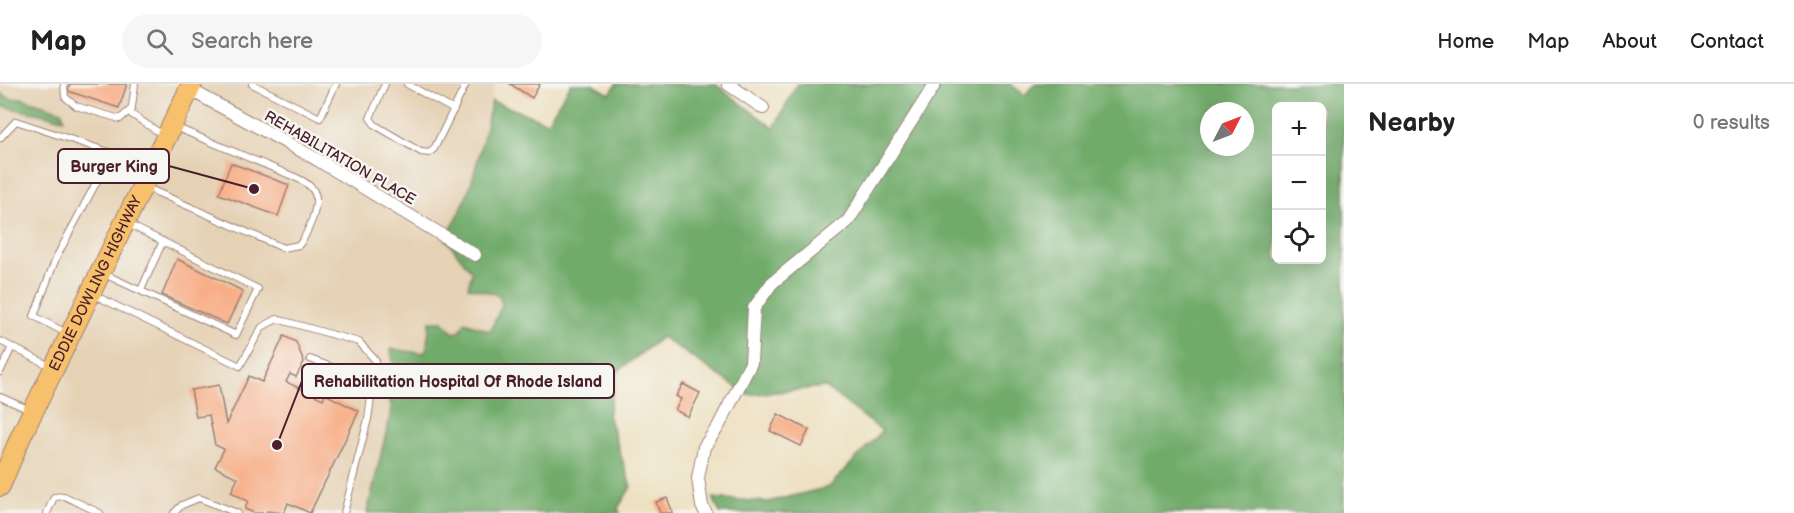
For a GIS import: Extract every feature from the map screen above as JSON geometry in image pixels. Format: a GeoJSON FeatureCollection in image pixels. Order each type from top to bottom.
{"type":"FeatureCollection","features":[{"type":"Feature","properties":{"kind":"main road","name":"EDDIE DOWLING HIGHWAY"},"geometry":{"type":"LineString","coordinates":[[0,486],[33,411],[190,87]]}},
{"type":"Feature","properties":{"kind":"street"},"geometry":{"type":"LineString","coordinates":[[728,84],[763,108]]}},
{"type":"Feature","properties":{"kind":"street"},"geometry":{"type":"LineString","coordinates":[[706,513],[702,507],[698,478],[704,447],[718,427],[751,363],[754,308],[772,283],[848,221],[935,84]]}},
{"type":"Feature","properties":{"kind":"street","name":"REHABILITATION PLACE"},"geometry":{"type":"LineString","coordinates":[[190,87],[318,160],[475,255]]}},
{"type":"Feature","properties":{"kind":"lane"},"geometry":{"type":"LineString","coordinates":[[64,84],[65,98],[76,106],[120,119],[130,110],[135,84]]}},
{"type":"Feature","properties":{"kind":"lane"},"geometry":{"type":"LineString","coordinates":[[252,84],[320,118],[336,84]]}},
{"type":"Feature","properties":{"kind":"lane"},"geometry":{"type":"LineString","coordinates":[[385,84],[370,118],[375,125],[421,152],[429,153],[434,149],[466,84]]}},
{"type":"Feature","properties":{"kind":"lane"},"geometry":{"type":"LineString","coordinates":[[407,84],[454,110]]}},
{"type":"Feature","properties":{"kind":"lane"},"geometry":{"type":"LineString","coordinates":[[130,110],[135,119],[225,148],[313,187],[318,195],[318,203],[305,238],[299,245],[283,248],[142,186]]}},
{"type":"Feature","properties":{"kind":"lane"},"geometry":{"type":"LineString","coordinates":[[0,138],[16,121],[112,153],[154,163]]}},
{"type":"Feature","properties":{"kind":"lane"},"geometry":{"type":"LineString","coordinates":[[71,336],[34,316],[56,258],[112,153]]}},
{"type":"Feature","properties":{"kind":"lane"},"geometry":{"type":"LineString","coordinates":[[102,272],[236,335],[258,289],[125,222]]}},
{"type":"Feature","properties":{"kind":"lane"},"geometry":{"type":"LineString","coordinates":[[141,290],[163,241]]}},
{"type":"Feature","properties":{"kind":"lane"},"geometry":{"type":"LineString","coordinates":[[91,294],[240,366],[262,327],[277,319],[320,329],[359,342],[376,361],[368,418],[344,513]]}},
{"type":"Feature","properties":{"kind":"lane"},"geometry":{"type":"LineString","coordinates":[[0,341],[55,368]]}},
{"type":"Feature","properties":{"kind":"lane"},"geometry":{"type":"LineString","coordinates":[[0,372],[12,347]]}},
{"type":"Feature","properties":{"kind":"lane"},"geometry":{"type":"LineString","coordinates":[[310,359],[373,382]]}},
{"type":"Feature","properties":{"kind":"lane"},"geometry":{"type":"LineString","coordinates":[[0,397],[33,411]]}},
{"type":"Feature","properties":{"kind":"lane"},"geometry":{"type":"LineString","coordinates":[[47,513],[54,497],[64,496],[100,513]]}},
{"type":"Feature","properties":{"kind":"lane"},"geometry":{"type":"LineString","coordinates":[[174,513],[182,506],[200,498],[237,513]]}},
{"type":"Feature","properties":{"kind":"shaded area"},"geometry":{"type":"Polygon","coordinates":[[[0,84],[495,84],[466,201],[458,220],[445,238],[472,272],[499,295],[502,305],[490,331],[465,322],[460,331],[453,333],[427,332],[426,351],[390,359],[394,367],[391,378],[392,408],[367,513],[0,513],[0,106],[64,118],[0,93],[0,84]]]}},
{"type":"Feature","properties":{"kind":"green space"},"geometry":{"type":"Polygon","coordinates":[[[571,84],[592,84],[610,94],[616,84],[715,84],[774,128],[797,84],[1010,84],[1025,95],[1034,84],[1344,84],[1344,513],[720,513],[713,498],[768,502],[829,487],[882,431],[825,387],[748,395],[662,337],[617,372],[608,415],[631,487],[618,508],[620,513],[367,513],[392,408],[390,404],[393,374],[391,349],[421,353],[426,351],[430,321],[443,321],[453,333],[460,331],[465,322],[490,331],[502,305],[499,295],[468,287],[472,272],[445,238],[455,223],[469,189],[492,101],[547,122],[571,84]]]}},
{"type":"Feature","properties":{"kind":"green space"},"geometry":{"type":"Polygon","coordinates":[[[0,93],[12,99],[21,98],[62,111],[64,119],[0,106],[0,93]]]}},
{"type":"Feature","properties":{"kind":"building"},"geometry":{"type":"Polygon","coordinates":[[[70,84],[127,84],[119,108],[68,91],[70,84]]]}},
{"type":"Feature","properties":{"kind":"building"},"geometry":{"type":"Polygon","coordinates":[[[510,84],[540,84],[532,98],[510,84]]]}},
{"type":"Feature","properties":{"kind":"building"},"geometry":{"type":"Polygon","coordinates":[[[231,163],[289,185],[278,216],[219,194],[231,163]]]}},
{"type":"Feature","properties":{"kind":"building"},"geometry":{"type":"Polygon","coordinates":[[[177,259],[243,291],[227,324],[162,295],[177,259]]]}},
{"type":"Feature","properties":{"kind":"building"},"geometry":{"type":"Polygon","coordinates":[[[284,336],[296,342],[304,362],[296,377],[290,374],[286,382],[323,399],[325,394],[359,411],[310,513],[288,503],[284,513],[267,511],[266,513],[254,513],[245,509],[248,501],[231,492],[238,478],[215,467],[224,449],[215,445],[209,415],[196,417],[191,390],[219,385],[226,424],[249,376],[262,382],[284,336]]]}},
{"type":"Feature","properties":{"kind":"building"},"geometry":{"type":"Polygon","coordinates":[[[683,384],[700,393],[688,417],[675,410],[681,399],[676,396],[683,384]]]}},
{"type":"Feature","properties":{"kind":"building"},"geometry":{"type":"Polygon","coordinates":[[[778,414],[809,430],[801,446],[770,431],[778,414]]]}},
{"type":"Feature","properties":{"kind":"building"},"geometry":{"type":"Polygon","coordinates":[[[667,498],[673,513],[660,513],[656,502],[667,498]]]}},
{"type":"Feature","properties":{"kind":"place","name":"Burger King"},"geometry":{"type":"Point","coordinates":[254,189]}},
{"type":"Feature","properties":{"kind":"place","name":"Rehabilitation Hospital Of Rhode Island"},"geometry":{"type":"Point","coordinates":[277,445]}}]}
